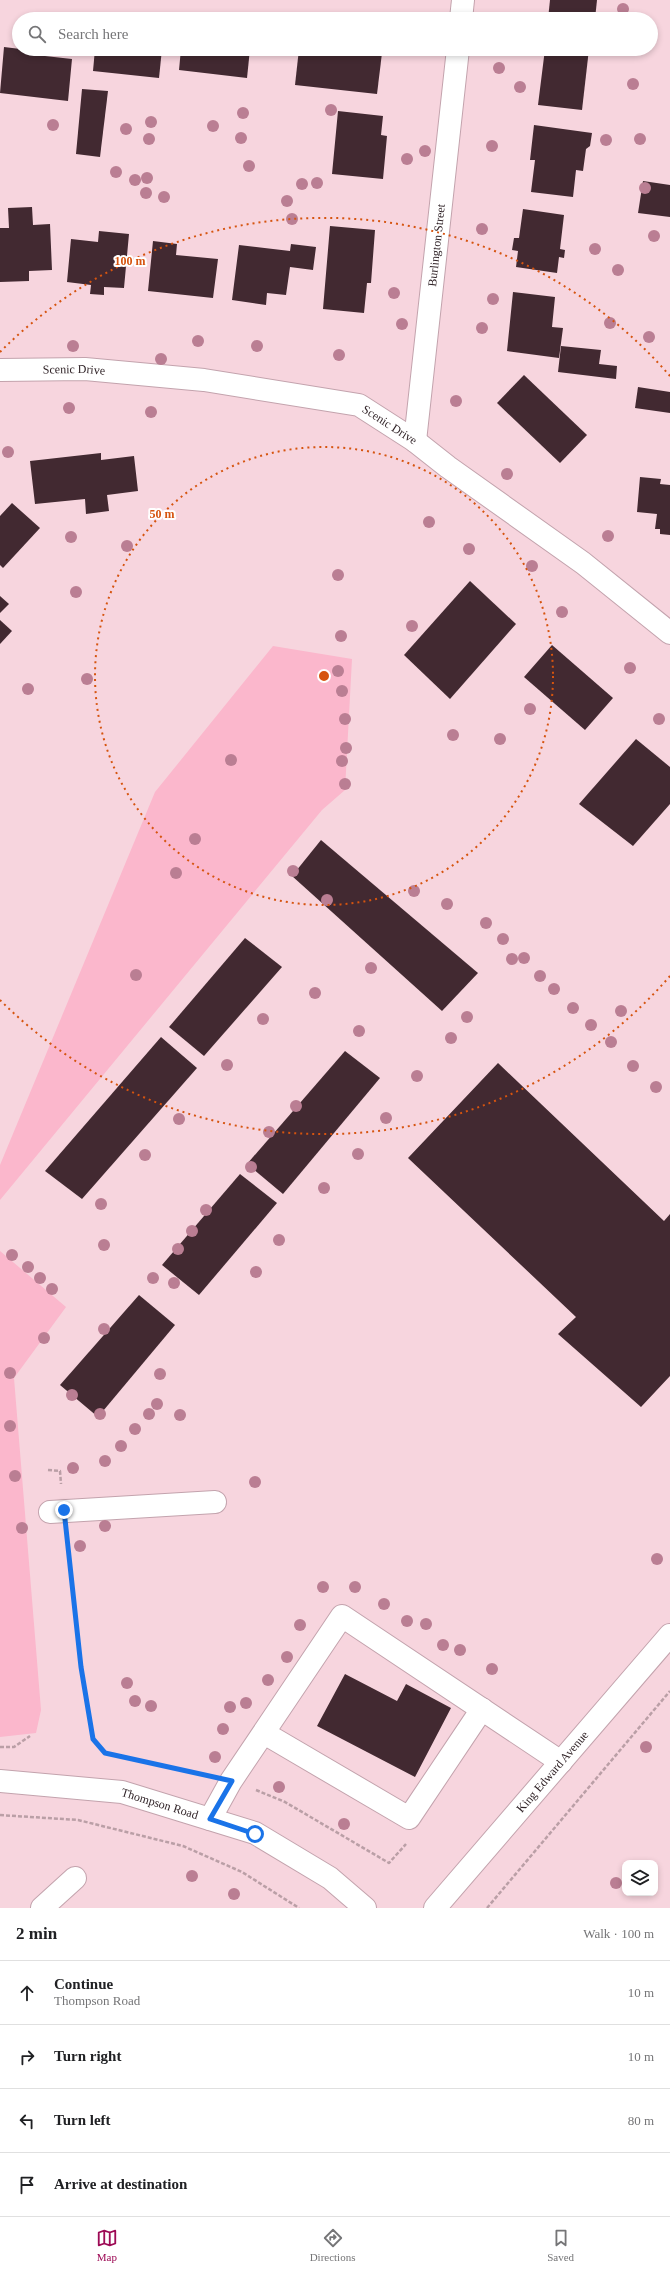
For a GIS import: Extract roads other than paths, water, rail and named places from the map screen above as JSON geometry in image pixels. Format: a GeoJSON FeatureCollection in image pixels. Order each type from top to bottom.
{"type":"FeatureCollection","features":[{"type":"Feature","properties":{"kind":"street"},"geometry":{"type":"LineString","coordinates":[[462,12],[463,0]]}},
{"type":"Feature","properties":{"kind":"street","name":"Burlington Street"},"geometry":{"type":"LineString","coordinates":[[416,440],[457,56]]}},
{"type":"Feature","properties":{"kind":"street","name":"Scenic Drive"},"geometry":{"type":"LineString","coordinates":[[0,370],[85,369],[204,380],[359,405],[416,440],[448,467],[583,563],[670,633]]}},
{"type":"Feature","properties":{"kind":"street"},"geometry":{"type":"LineString","coordinates":[[57,1511],[215,1502]]}},
{"type":"Feature","properties":{"kind":"street"},"geometry":{"type":"LineString","coordinates":[[210,1819],[232,1781],[342,1616],[561,1762]]}},
{"type":"Feature","properties":{"kind":"street","name":"King Edward Avenue"},"geometry":{"type":"LineString","coordinates":[[435,1908],[670,1635]]}},
{"type":"Feature","properties":{"kind":"street"},"geometry":{"type":"LineString","coordinates":[[264,1733],[409,1818],[482,1709]]}},
{"type":"Feature","properties":{"kind":"street","name":"Thompson Road"},"geometry":{"type":"LineString","coordinates":[[0,1781],[122,1792],[255,1834],[330,1878],[365,1908]]}},
{"type":"Feature","properties":{"kind":"street"},"geometry":{"type":"LineString","coordinates":[[42,1908],[74,1878]]}}]}
